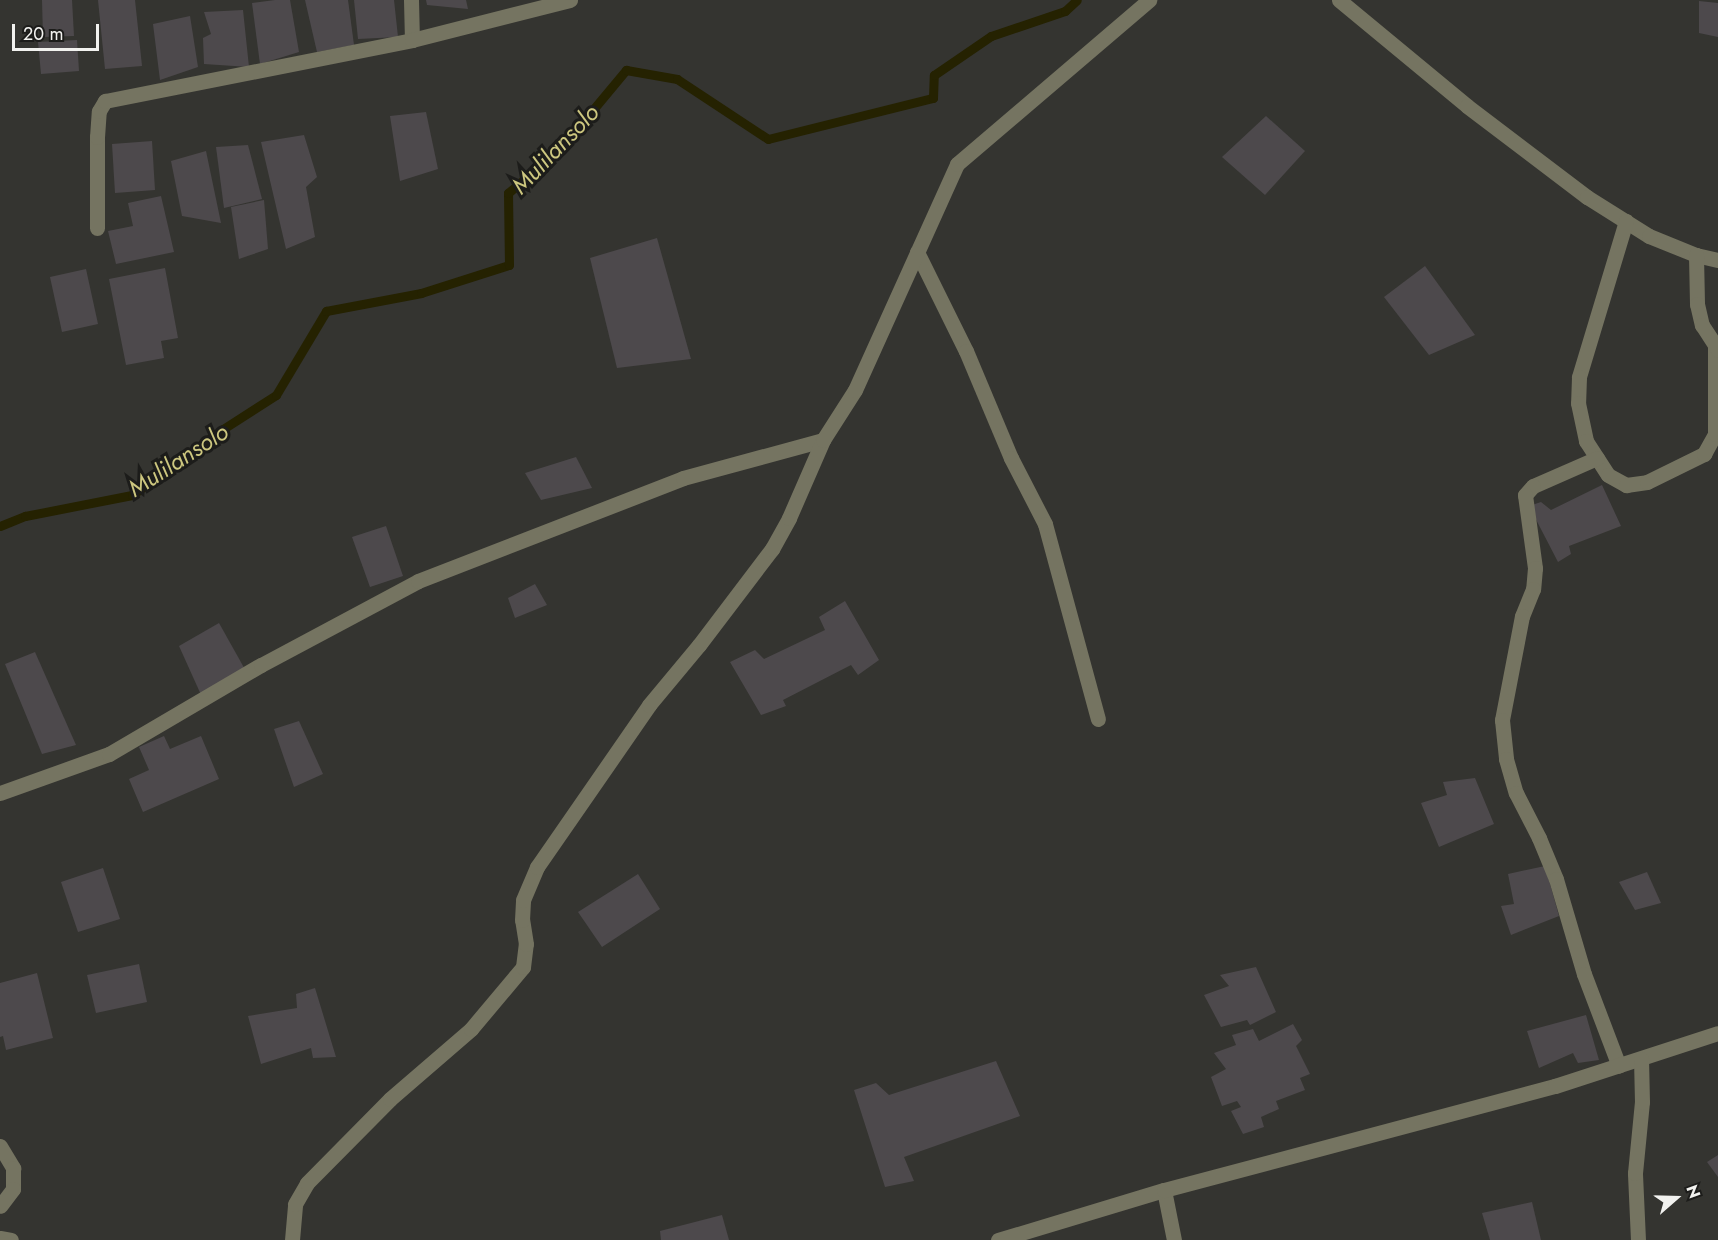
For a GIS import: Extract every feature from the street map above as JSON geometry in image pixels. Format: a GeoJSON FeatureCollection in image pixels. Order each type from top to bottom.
{"type":"FeatureCollection","features":[{"type":"Feature","properties":{"kind":"street"},"geometry":{"type":"LineString","coordinates":[[411,0],[412,40]]}},
{"type":"Feature","properties":{"kind":"street"},"geometry":{"type":"LineString","coordinates":[[97,228],[97,137],[99,111],[105,101],[412,40],[570,0]]}},
{"type":"Feature","properties":{"kind":"street"},"geometry":{"type":"LineString","coordinates":[[292,1240],[295,1204],[307,1183],[390,1099],[471,1029],[523,967],[526,955],[522,920],[523,900],[537,867],[649,705],[772,549],[789,518],[823,440],[855,390],[957,164],[1149,0]]}},
{"type":"Feature","properties":{"kind":"street"},"geometry":{"type":"LineString","coordinates":[[1339,0],[1467,106],[1587,196],[1649,236],[1695,255],[1718,260]]}},
{"type":"Feature","properties":{"kind":"street"},"geometry":{"type":"LineString","coordinates":[[1626,221],[1579,377],[1578,403],[1586,441],[1608,475],[1626,485],[1647,483],[1704,454],[1715,434],[1717,348],[1702,325],[1697,304],[1695,255]]}},
{"type":"Feature","properties":{"kind":"street"},"geometry":{"type":"LineString","coordinates":[[917,252],[966,351],[1011,458],[1045,524],[1098,719]]}},
{"type":"Feature","properties":{"kind":"street"},"geometry":{"type":"LineString","coordinates":[[0,793],[109,754],[261,665],[418,581],[683,478],[823,440]]}},
{"type":"Feature","properties":{"kind":"street"},"geometry":{"type":"LineString","coordinates":[[1597,458],[1533,486],[1525,495],[1535,568],[1533,589],[1522,616],[1507,684],[1502,720],[1506,759],[1516,793],[1539,838],[1556,879],[1584,974],[1619,1066]]}},
{"type":"Feature","properties":{"kind":"street"},"geometry":{"type":"LineString","coordinates":[[998,1240],[1164,1191],[1619,1066],[1718,1034]]}},
{"type":"Feature","properties":{"kind":"street"},"geometry":{"type":"LineString","coordinates":[[1638,1240],[1635,1173],[1642,1102],[1641,1059]]}},
{"type":"Feature","properties":{"kind":"street"},"geometry":{"type":"LineString","coordinates":[[0,1146],[13,1168],[13,1189],[0,1206]]}},
{"type":"Feature","properties":{"kind":"street"},"geometry":{"type":"LineString","coordinates":[[1164,1191],[1174,1240]]}},
{"type":"Feature","properties":{"kind":"street"},"geometry":{"type":"LineString","coordinates":[[0,1238],[11,1240]]}},
{"type":"Feature","properties":{"kind":"building"},"geometry":{"type":"Polygon","coordinates":[[[42,0],[72,0],[74,36],[43,37],[42,0]]]}},
{"type":"Feature","properties":{"kind":"building"},"geometry":{"type":"Polygon","coordinates":[[[98,0],[135,0],[142,66],[105,69],[98,0]]]}},
{"type":"Feature","properties":{"kind":"building"},"geometry":{"type":"Polygon","coordinates":[[[290,0],[299,52],[260,64],[252,3],[290,0]]]}},
{"type":"Feature","properties":{"kind":"building"},"geometry":{"type":"Polygon","coordinates":[[[305,0],[348,0],[354,45],[317,52],[305,0]]]}},
{"type":"Feature","properties":{"kind":"building"},"geometry":{"type":"Polygon","coordinates":[[[354,0],[394,0],[398,37],[358,39],[354,0]]]}},
{"type":"Feature","properties":{"kind":"building"},"geometry":{"type":"Polygon","coordinates":[[[426,0],[466,0],[468,9],[427,5],[426,0]]]}},
{"type":"Feature","properties":{"kind":"building"},"geometry":{"type":"Polygon","coordinates":[[[1699,1],[1718,3],[1718,37],[1699,33],[1699,1]]]}},
{"type":"Feature","properties":{"kind":"building"},"geometry":{"type":"Polygon","coordinates":[[[243,10],[249,67],[204,64],[203,38],[211,34],[204,12],[243,10]]]}},
{"type":"Feature","properties":{"kind":"building"},"geometry":{"type":"Polygon","coordinates":[[[190,16],[198,67],[160,80],[153,24],[190,16]]]}},
{"type":"Feature","properties":{"kind":"building"},"geometry":{"type":"Polygon","coordinates":[[[77,40],[79,71],[41,74],[38,42],[77,40]]]}},
{"type":"Feature","properties":{"kind":"building"},"geometry":{"type":"Polygon","coordinates":[[[426,112],[438,169],[400,181],[390,116],[426,112]]]}},
{"type":"Feature","properties":{"kind":"building"},"geometry":{"type":"Polygon","coordinates":[[[1266,116],[1305,151],[1265,195],[1222,157],[1266,116]]]}},
{"type":"Feature","properties":{"kind":"building"},"geometry":{"type":"Polygon","coordinates":[[[304,135],[317,177],[306,187],[315,237],[286,249],[261,142],[304,135]]]}},
{"type":"Feature","properties":{"kind":"building"},"geometry":{"type":"Polygon","coordinates":[[[152,141],[155,190],[115,193],[112,144],[152,141]]]}},
{"type":"Feature","properties":{"kind":"building"},"geometry":{"type":"Polygon","coordinates":[[[248,145],[262,199],[224,208],[216,147],[248,145]]]}},
{"type":"Feature","properties":{"kind":"building"},"geometry":{"type":"Polygon","coordinates":[[[206,151],[221,223],[182,216],[171,161],[206,151]]]}},
{"type":"Feature","properties":{"kind":"building"},"geometry":{"type":"Polygon","coordinates":[[[161,196],[174,252],[116,264],[108,231],[133,226],[128,203],[161,196]]]}},
{"type":"Feature","properties":{"kind":"building"},"geometry":{"type":"Polygon","coordinates":[[[264,200],[268,249],[239,259],[231,207],[264,200]]]}},
{"type":"Feature","properties":{"kind":"building"},"geometry":{"type":"Polygon","coordinates":[[[657,238],[691,359],[617,368],[590,258],[657,238]]]}},
{"type":"Feature","properties":{"kind":"building"},"geometry":{"type":"Polygon","coordinates":[[[1425,266],[1475,335],[1429,355],[1384,297],[1425,266]]]}},
{"type":"Feature","properties":{"kind":"building"},"geometry":{"type":"Polygon","coordinates":[[[165,268],[178,338],[161,341],[164,358],[126,365],[109,279],[165,268]]]}},
{"type":"Feature","properties":{"kind":"building"},"geometry":{"type":"Polygon","coordinates":[[[86,269],[98,324],[62,332],[50,277],[86,269]]]}},
{"type":"Feature","properties":{"kind":"building"},"geometry":{"type":"Polygon","coordinates":[[[576,457],[592,488],[541,500],[525,473],[576,457]]]}},
{"type":"Feature","properties":{"kind":"building"},"geometry":{"type":"Polygon","coordinates":[[[1602,485],[1621,526],[1569,546],[1571,554],[1558,562],[1529,506],[1541,502],[1551,510],[1602,485]]]}},
{"type":"Feature","properties":{"kind":"building"},"geometry":{"type":"Polygon","coordinates":[[[386,526],[403,576],[370,587],[352,537],[386,526]]]}},
{"type":"Feature","properties":{"kind":"building"},"geometry":{"type":"Polygon","coordinates":[[[535,584],[547,605],[515,618],[508,598],[535,584]]]}},
{"type":"Feature","properties":{"kind":"building"},"geometry":{"type":"Polygon","coordinates":[[[845,601],[879,660],[858,675],[851,665],[783,700],[786,706],[761,715],[730,662],[755,650],[764,659],[825,630],[819,617],[845,601]]]}},
{"type":"Feature","properties":{"kind":"building"},"geometry":{"type":"Polygon","coordinates":[[[219,623],[247,673],[202,697],[179,646],[219,623]]]}},
{"type":"Feature","properties":{"kind":"building"},"geometry":{"type":"Polygon","coordinates":[[[35,652],[76,745],[42,754],[5,664],[35,652]]]}},
{"type":"Feature","properties":{"kind":"building"},"geometry":{"type":"Polygon","coordinates":[[[299,721],[323,774],[294,787],[274,729],[299,721]]]}},
{"type":"Feature","properties":{"kind":"building"},"geometry":{"type":"Polygon","coordinates":[[[164,736],[170,749],[201,736],[219,779],[143,812],[129,779],[149,770],[139,747],[164,736]]]}},
{"type":"Feature","properties":{"kind":"building"},"geometry":{"type":"Polygon","coordinates":[[[1475,778],[1494,824],[1439,847],[1421,803],[1447,795],[1443,782],[1475,778]]]}},
{"type":"Feature","properties":{"kind":"building"},"geometry":{"type":"Polygon","coordinates":[[[1545,866],[1559,916],[1511,935],[1501,906],[1514,904],[1508,874],[1545,866]]]}},
{"type":"Feature","properties":{"kind":"building"},"geometry":{"type":"Polygon","coordinates":[[[103,868],[120,919],[78,932],[61,882],[103,868]]]}},
{"type":"Feature","properties":{"kind":"building"},"geometry":{"type":"Polygon","coordinates":[[[1647,872],[1661,903],[1635,910],[1619,882],[1647,872]]]}},
{"type":"Feature","properties":{"kind":"building"},"geometry":{"type":"Polygon","coordinates":[[[638,874],[660,909],[602,947],[578,912],[638,874]]]}},
{"type":"Feature","properties":{"kind":"building"},"geometry":{"type":"Polygon","coordinates":[[[139,964],[147,1002],[96,1013],[87,975],[139,964]]]}},
{"type":"Feature","properties":{"kind":"building"},"geometry":{"type":"Polygon","coordinates":[[[1256,967],[1276,1012],[1250,1025],[1247,1020],[1221,1027],[1204,995],[1229,986],[1220,975],[1256,967]]]}},
{"type":"Feature","properties":{"kind":"building"},"geometry":{"type":"Polygon","coordinates":[[[37,973],[53,1038],[6,1050],[3,1036],[0,1037],[0,983],[37,973]]]}},
{"type":"Feature","properties":{"kind":"building"},"geometry":{"type":"Polygon","coordinates":[[[315,988],[336,1057],[313,1058],[311,1048],[261,1064],[248,1016],[297,1008],[296,994],[315,988]]]}},
{"type":"Feature","properties":{"kind":"building"},"geometry":{"type":"Polygon","coordinates":[[[1586,1015],[1599,1060],[1578,1063],[1573,1053],[1539,1068],[1527,1031],[1586,1015]]]}},
{"type":"Feature","properties":{"kind":"building"},"geometry":{"type":"Polygon","coordinates":[[[1293,1024],[1302,1040],[1296,1046],[1310,1074],[1300,1078],[1305,1090],[1276,1101],[1279,1109],[1261,1117],[1264,1127],[1243,1134],[1231,1111],[1241,1107],[1237,1101],[1222,1106],[1211,1077],[1226,1069],[1214,1053],[1236,1045],[1232,1035],[1253,1029],[1259,1041],[1293,1024]]]}},
{"type":"Feature","properties":{"kind":"building"},"geometry":{"type":"Polygon","coordinates":[[[996,1061],[1020,1116],[904,1157],[914,1181],[885,1187],[854,1090],[876,1083],[889,1095],[996,1061]]]}},
{"type":"Feature","properties":{"kind":"building"},"geometry":{"type":"Polygon","coordinates":[[[1718,1155],[1718,1177],[1707,1162],[1718,1155]]]}},
{"type":"Feature","properties":{"kind":"building"},"geometry":{"type":"Polygon","coordinates":[[[1532,1202],[1541,1240],[1490,1240],[1482,1213],[1532,1202]]]}},
{"type":"Feature","properties":{"kind":"building"},"geometry":{"type":"Polygon","coordinates":[[[722,1215],[729,1240],[661,1240],[660,1231],[722,1215]]]}},
{"type":"Feature","properties":{"kind":"waterway","name":"Mulilansolo"},"geometry":{"type":"LineString","coordinates":[[0,526],[25,516],[132,495],[223,429],[276,395],[326,311],[421,293],[509,265],[508,193],[561,148],[626,70],[677,79],[768,139],[933,98],[934,75],[991,36],[1065,11],[1077,0]]}}]}
